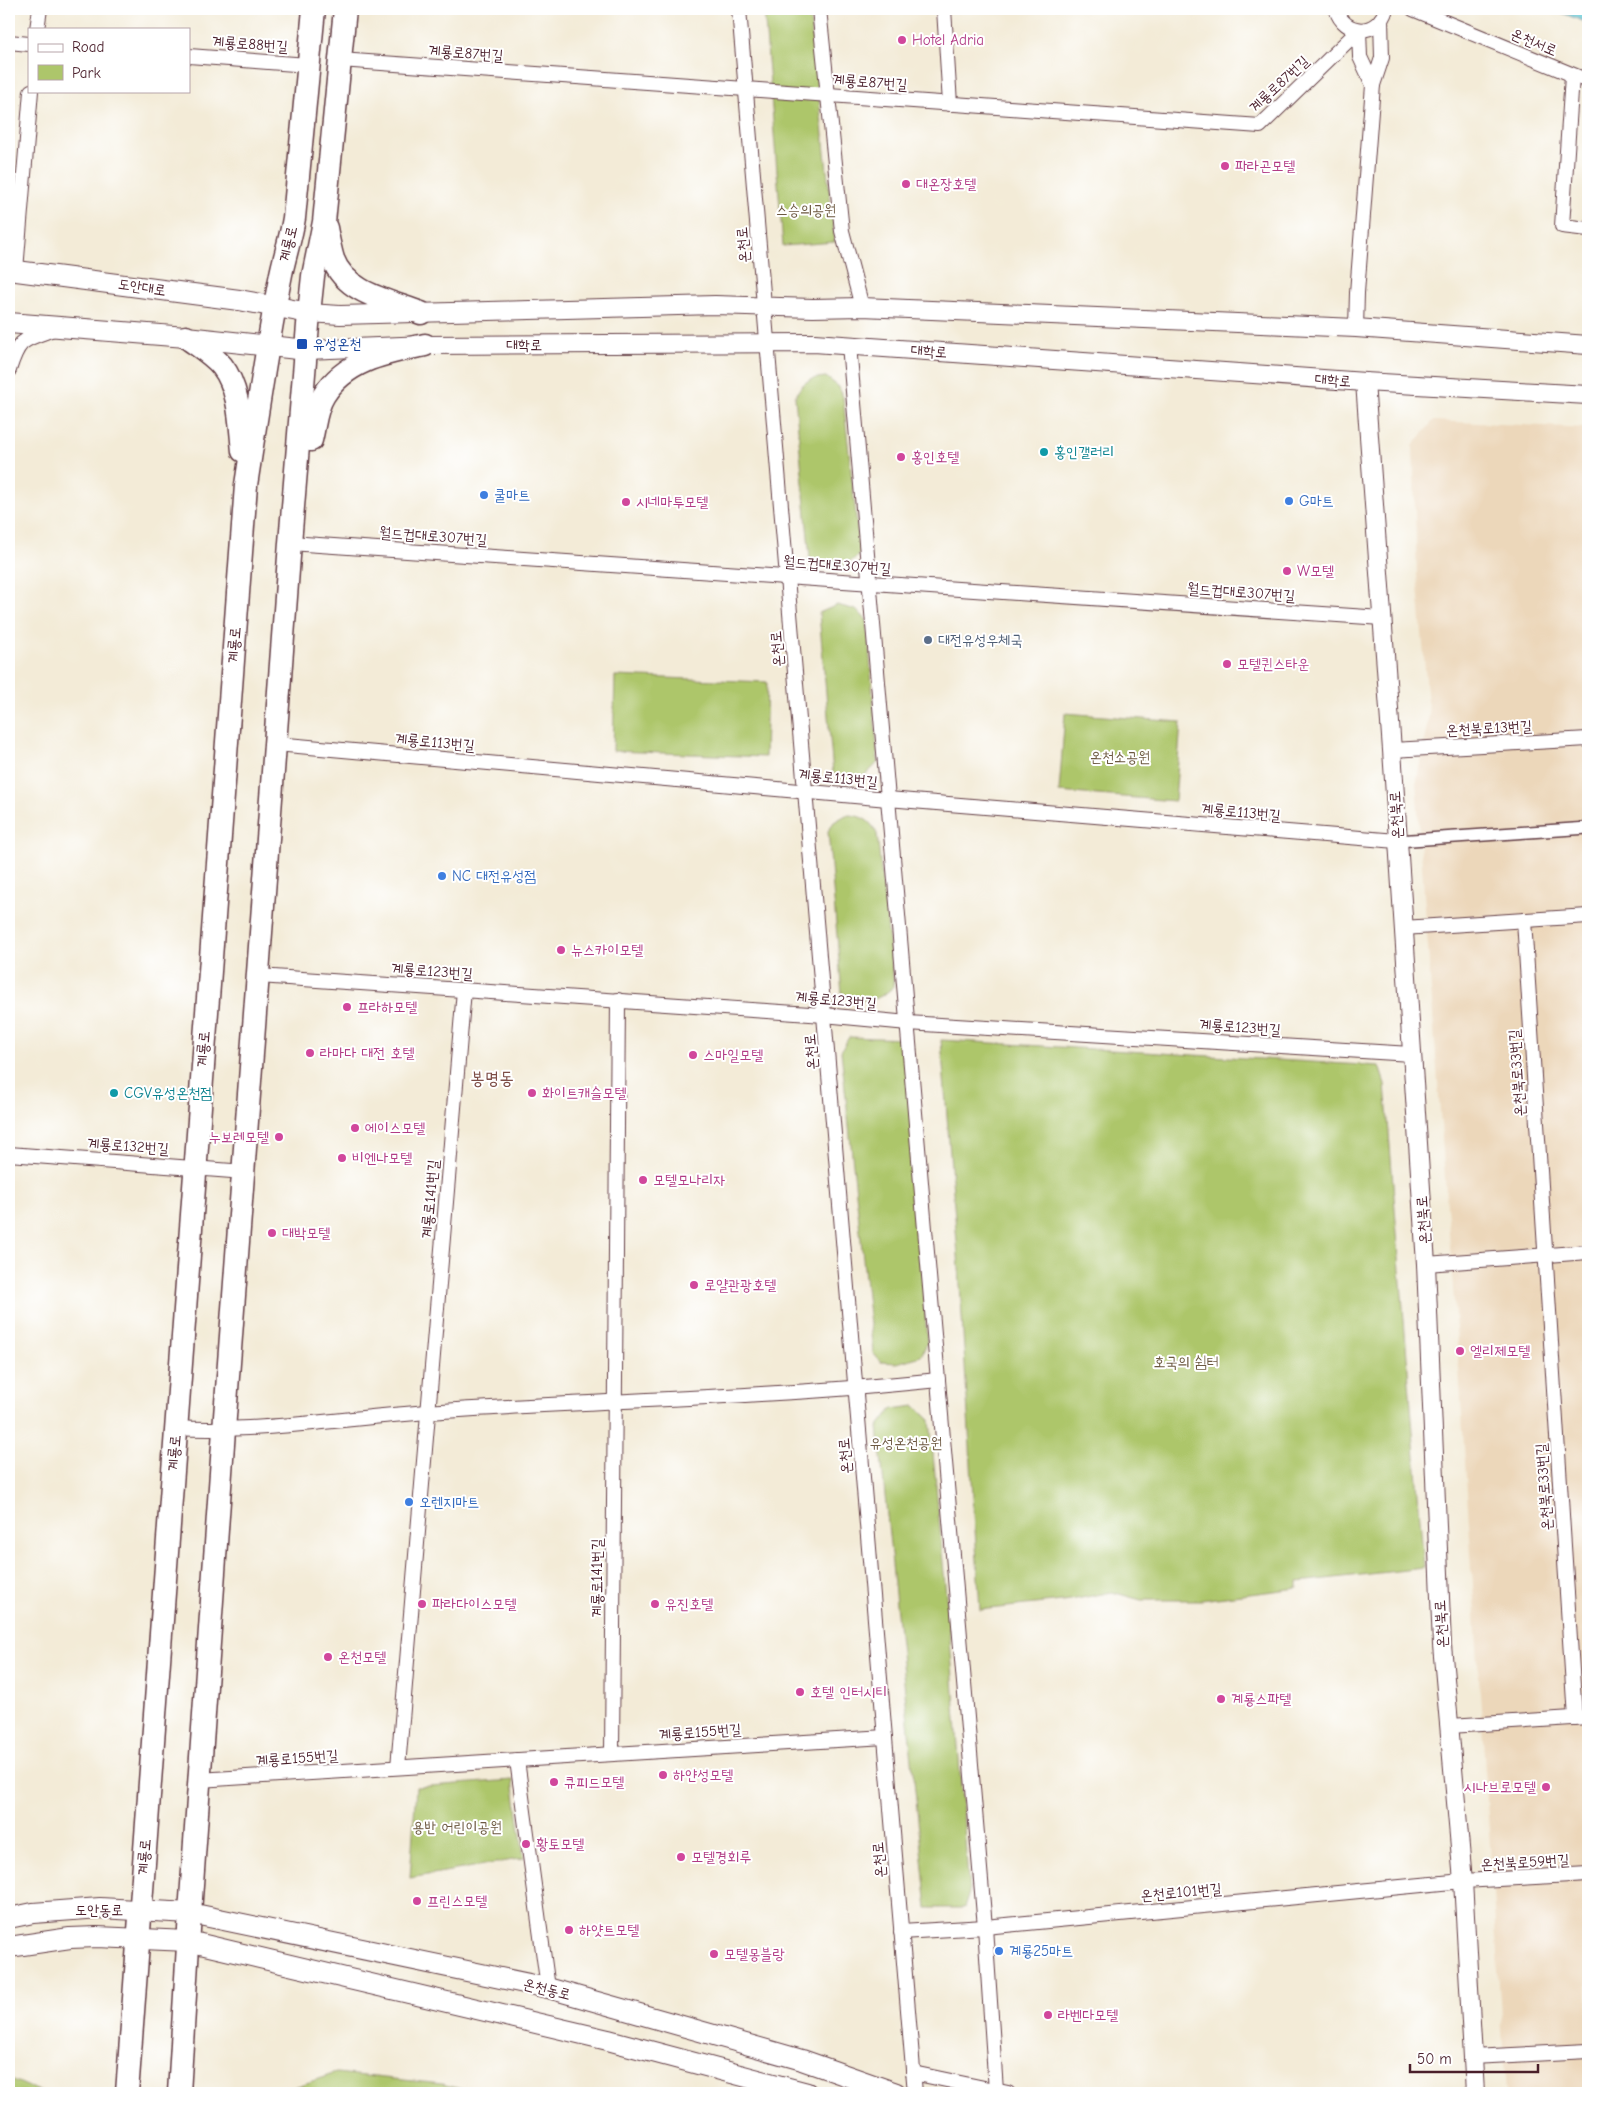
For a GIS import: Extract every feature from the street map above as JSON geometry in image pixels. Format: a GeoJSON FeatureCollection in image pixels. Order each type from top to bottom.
{"type":"FeatureCollection","features":[{"type":"Feature","properties":{"kind":"main road","name":"계룡로"},"geometry":{"type":"LineString","coordinates":[[127,2093],[194,1167],[246,485],[268,345],[294,218],[314,9]]}},
{"type":"Feature","properties":{"kind":"main road","name":"계룡로"},"geometry":{"type":"LineString","coordinates":[[179,2093],[224,1430],[290,543],[309,313],[313,276],[324,222],[345,9]]}},
{"type":"Feature","properties":{"kind":"main road"},"geometry":{"type":"LineString","coordinates":[[324,222],[333,259],[341,274],[358,289],[421,313]]}},
{"type":"Feature","properties":{"kind":"main road","name":"도안대로"},"geometry":{"type":"LineString","coordinates":[[13,270],[239,300],[275,307]]}},
{"type":"Feature","properties":{"kind":"main road"},"geometry":{"type":"LineString","coordinates":[[275,307],[309,313]]}},
{"type":"Feature","properties":{"kind":"main road"},"geometry":{"type":"LineString","coordinates":[[9,323],[268,345]]}},
{"type":"Feature","properties":{"kind":"main road"},"geometry":{"type":"LineString","coordinates":[[186,337],[218,362],[233,384],[240,424],[246,485]]}},
{"type":"Feature","properties":{"kind":"main road","name":"대학로"},"geometry":{"type":"LineString","coordinates":[[268,345],[307,350]]}},
{"type":"Feature","properties":{"kind":"main road"},"geometry":{"type":"LineString","coordinates":[[296,481],[312,438],[316,415],[324,395],[336,381],[356,364],[375,356],[426,345]]}},
{"type":"Feature","properties":{"kind":"main road","name":"도안동로"},"geometry":{"type":"LineString","coordinates":[[9,1918],[33,1913],[100,1908],[190,1913]]}},
{"type":"Feature","properties":{"kind":"main road","name":"온천동로"},"geometry":{"type":"LineString","coordinates":[[190,1913],[548,1988],[802,2060],[896,2093]]}},
{"type":"Feature","properties":{"kind":"main road","name":"도안동로"},"geometry":{"type":"LineString","coordinates":[[9,1948],[70,1938],[97,1937],[188,1941]]}},
{"type":"Feature","properties":{"kind":"main road"},"geometry":{"type":"LineString","coordinates":[[188,1941],[608,2040],[807,2093]]}},
{"type":"Feature","properties":{"kind":"street"},"geometry":{"type":"LineString","coordinates":[[37,28],[40,9]]}},
{"type":"Feature","properties":{"kind":"street","name":"온천로"},"geometry":{"type":"LineString","coordinates":[[739,9],[915,2093]]}},
{"type":"Feature","properties":{"kind":"street"},"geometry":{"type":"LineString","coordinates":[[819,9],[842,231],[862,307]]}},
{"type":"Feature","properties":{"kind":"street"},"geometry":{"type":"LineString","coordinates":[[944,9],[950,104]]}},
{"type":"Feature","properties":{"kind":"street","name":"온천서로"},"geometry":{"type":"LineString","coordinates":[[1413,9],[1588,82]]}},
{"type":"Feature","properties":{"kind":"street"},"geometry":{"type":"LineString","coordinates":[[1335,11],[1343,23],[1350,28],[1359,30],[1360,56],[1373,85]]}},
{"type":"Feature","properties":{"kind":"street"},"geometry":{"type":"LineString","coordinates":[[1356,328],[1373,85],[1382,58],[1385,12]]}},
{"type":"Feature","properties":{"kind":"street","name":"계룡로87번길"},"geometry":{"type":"LineString","coordinates":[[340,60],[1260,126],[1359,30],[1375,25],[1385,12]]}},
{"type":"Feature","properties":{"kind":"street"},"geometry":{"type":"LineString","coordinates":[[9,42],[28,44]]}},
{"type":"Feature","properties":{"kind":"street","name":"계룡로88번길"},"geometry":{"type":"LineString","coordinates":[[190,56],[308,65]]}},
{"type":"Feature","properties":{"kind":"street"},"geometry":{"type":"LineString","coordinates":[[1572,76],[1562,226],[1588,228]]}},
{"type":"Feature","properties":{"kind":"street"},"geometry":{"type":"LineString","coordinates":[[13,270],[31,92]]}},
{"type":"Feature","properties":{"kind":"street"},"geometry":{"type":"LineString","coordinates":[[309,313],[340,315],[715,304],[862,307],[1356,328],[1588,345]]}},
{"type":"Feature","properties":{"kind":"street"},"geometry":{"type":"LineString","coordinates":[[9,370],[16,348],[28,338],[59,327]]}},
{"type":"Feature","properties":{"kind":"street","name":"대학로"},"geometry":{"type":"LineString","coordinates":[[307,350],[426,345],[767,342],[849,345],[1365,382],[1588,395]]}},
{"type":"Feature","properties":{"kind":"street"},"geometry":{"type":"LineString","coordinates":[[849,345],[985,1927],[1002,2092],[914,2073]]}},
{"type":"Feature","properties":{"kind":"street","name":"온천북로"},"geometry":{"type":"LineString","coordinates":[[1365,382],[1392,750],[1426,1264],[1442,1645],[1463,1881],[1474,2093]]}},
{"type":"Feature","properties":{"kind":"street","name":"월드컵대로307번길"},"geometry":{"type":"LineString","coordinates":[[290,543],[1382,618]]}},
{"type":"Feature","properties":{"kind":"street","name":"온천북로13번길"},"geometry":{"type":"LineString","coordinates":[[1392,750],[1588,738]]}},
{"type":"Feature","properties":{"kind":"street","name":"계룡로113번길"},"geometry":{"type":"LineString","coordinates":[[276,744],[888,799],[1398,841]]}},
{"type":"Feature","properties":{"kind":"street"},"geometry":{"type":"LineString","coordinates":[[1398,841],[1588,828]]}},
{"type":"Feature","properties":{"kind":"street"},"geometry":{"type":"LineString","coordinates":[[1404,928],[1588,916]]}},
{"type":"Feature","properties":{"kind":"street","name":"온천북로33번길"},"geometry":{"type":"LineString","coordinates":[[1450,1726],[1582,1718],[1545,1255],[1524,920]]}},
{"type":"Feature","properties":{"kind":"street","name":"계룡로123번길"},"geometry":{"type":"LineString","coordinates":[[259,976],[824,1014],[908,1023],[1411,1054]]}},
{"type":"Feature","properties":{"kind":"street","name":"계룡로141번길"},"geometry":{"type":"LineString","coordinates":[[398,1767],[464,990]]}},
{"type":"Feature","properties":{"kind":"street","name":"계룡로141번길"},"geometry":{"type":"LineString","coordinates":[[612,1754],[618,1000]]}},
{"type":"Feature","properties":{"kind":"street","name":"계룡로132번길"},"geometry":{"type":"LineString","coordinates":[[9,1154],[244,1172]]}},
{"type":"Feature","properties":{"kind":"street"},"geometry":{"type":"LineString","coordinates":[[1426,1264],[1588,1252]]}},
{"type":"Feature","properties":{"kind":"street"},"geometry":{"type":"LineString","coordinates":[[175,1428],[224,1430],[428,1412],[856,1389],[938,1380]]}},
{"type":"Feature","properties":{"kind":"street","name":"계룡로155번길"},"geometry":{"type":"LineString","coordinates":[[200,1780],[885,1737]]}},
{"type":"Feature","properties":{"kind":"street"},"geometry":{"type":"LineString","coordinates":[[517,1760],[548,1988]]}},
{"type":"Feature","properties":{"kind":"street","name":"온천북로59번길"},"geometry":{"type":"LineString","coordinates":[[1463,1881],[1588,1874]]}},
{"type":"Feature","properties":{"kind":"street","name":"온천로101번길"},"geometry":{"type":"LineString","coordinates":[[901,1932],[985,1927],[1463,1881]]}},
{"type":"Feature","properties":{"kind":"street"},"geometry":{"type":"LineString","coordinates":[[1472,2057],[1588,2051]]}},
{"type":"Feature","properties":{"kind":"shaded area"},"geometry":{"type":"Polygon","coordinates":[[[1433,421],[1588,428],[1588,2093],[1506,2093],[1459,1369],[1416,784],[1429,715],[1417,575],[1413,446],[1433,421]]]}},
{"type":"Feature","properties":{"kind":"green space","name":"스승의공원"},"geometry":{"type":"Polygon","coordinates":[[[764,9],[809,9],[835,242],[783,246],[764,9]]]}},
{"type":"Feature","properties":{"kind":"green space"},"geometry":{"type":"Polygon","coordinates":[[[826,377],[839,387],[843,397],[860,554],[848,563],[836,566],[824,565],[810,559],[795,397],[801,387],[807,382],[826,377]]]}},
{"type":"Feature","properties":{"kind":"green space"},"geometry":{"type":"Polygon","coordinates":[[[837,605],[856,610],[867,620],[878,762],[868,773],[852,780],[846,780],[833,773],[819,613],[837,605]]]}},
{"type":"Feature","properties":{"kind":"green space"},"geometry":{"type":"Polygon","coordinates":[[[615,676],[767,682],[765,757],[613,751],[615,676]]]}},
{"type":"Feature","properties":{"kind":"green space","name":"온천소공원"},"geometry":{"type":"Polygon","coordinates":[[[1065,713],[1181,722],[1175,801],[1059,792],[1065,713]]]}},
{"type":"Feature","properties":{"kind":"green space"},"geometry":{"type":"Polygon","coordinates":[[[846,815],[865,819],[872,825],[877,834],[894,986],[882,996],[870,1000],[857,999],[842,994],[828,831],[834,822],[846,815]]]}},
{"type":"Feature","properties":{"kind":"green space"},"geometry":{"type":"Polygon","coordinates":[[[849,1037],[907,1039],[927,1343],[921,1356],[897,1363],[881,1362],[873,1353],[841,1051],[849,1037]]]}},
{"type":"Feature","properties":{"kind":"green space","name":"호국의 쉼터"},"geometry":{"type":"Polygon","coordinates":[[[941,1040],[1379,1066],[1385,1084],[1424,1568],[1298,1582],[1298,1588],[1201,1600],[1141,1600],[1112,1592],[1071,1600],[980,1610],[959,1268],[941,1040]]]}},
{"type":"Feature","properties":{"kind":"green space","name":"유성온천공원"},"geometry":{"type":"Polygon","coordinates":[[[915,1406],[930,1420],[950,1639],[969,1893],[964,1908],[927,1908],[878,1427],[892,1409],[915,1406]]]}},
{"type":"Feature","properties":{"kind":"green space","name":"용반 어린이공원"},"geometry":{"type":"Polygon","coordinates":[[[513,1780],[524,1858],[410,1878],[416,1787],[513,1780]]]}},
{"type":"Feature","properties":{"kind":"green space"},"geometry":{"type":"Polygon","coordinates":[[[336,2073],[442,2084],[476,2093],[277,2093],[336,2073]]]}},
{"type":"Feature","properties":{"kind":"green space"},"geometry":{"type":"Polygon","coordinates":[[[9,2078],[43,2093],[9,2093],[9,2078]]]}},
{"type":"Feature","properties":{"kind":"water"},"geometry":{"type":"Polygon","coordinates":[[[1552,9],[1588,9],[1588,23],[1552,9]]]}},
{"type":"Feature","properties":{"kind":"place","name":"Hotel Adria"},"geometry":{"type":"Point","coordinates":[902,40]}},
{"type":"Feature","properties":{"kind":"place","name":"파라곤모텔"},"geometry":{"type":"Point","coordinates":[1225,166]}},
{"type":"Feature","properties":{"kind":"place","name":"대온장호텔"},"geometry":{"type":"Point","coordinates":[906,184]}},
{"type":"Feature","properties":{"kind":"place","name":"유성온천"},"geometry":{"type":"Point","coordinates":[302,344]}},
{"type":"Feature","properties":{"kind":"place","name":"홍인갤러리"},"geometry":{"type":"Point","coordinates":[1044,452]}},
{"type":"Feature","properties":{"kind":"place","name":"홍인호텔"},"geometry":{"type":"Point","coordinates":[901,457]}},
{"type":"Feature","properties":{"kind":"place","name":"쿨마트"},"geometry":{"type":"Point","coordinates":[484,495]}},
{"type":"Feature","properties":{"kind":"place","name":"G마트"},"geometry":{"type":"Point","coordinates":[1289,501]}},
{"type":"Feature","properties":{"kind":"place","name":"시네마투모텔"},"geometry":{"type":"Point","coordinates":[626,502]}},
{"type":"Feature","properties":{"kind":"place","name":"W모텔"},"geometry":{"type":"Point","coordinates":[1287,571]}},
{"type":"Feature","properties":{"kind":"place","name":"대전유성우체국"},"geometry":{"type":"Point","coordinates":[928,640]}},
{"type":"Feature","properties":{"kind":"place","name":"모텔퀸스타운"},"geometry":{"type":"Point","coordinates":[1227,664]}},
{"type":"Feature","properties":{"kind":"place","name":"NC 대전유성점"},"geometry":{"type":"Point","coordinates":[442,876]}},
{"type":"Feature","properties":{"kind":"place","name":"뉴스카이모텔"},"geometry":{"type":"Point","coordinates":[561,950]}},
{"type":"Feature","properties":{"kind":"place","name":"프라하모텔"},"geometry":{"type":"Point","coordinates":[347,1007]}},
{"type":"Feature","properties":{"kind":"place","name":"라마다 대전 호텔"},"geometry":{"type":"Point","coordinates":[310,1053]}},
{"type":"Feature","properties":{"kind":"place","name":"스마일모텔"},"geometry":{"type":"Point","coordinates":[693,1055]}},
{"type":"Feature","properties":{"kind":"place","name":"CGV유성온천점"},"geometry":{"type":"Point","coordinates":[114,1093]}},
{"type":"Feature","properties":{"kind":"place","name":"화이트캐슬모텔"},"geometry":{"type":"Point","coordinates":[532,1093]}},
{"type":"Feature","properties":{"kind":"place","name":"에이스모텔"},"geometry":{"type":"Point","coordinates":[355,1128]}},
{"type":"Feature","properties":{"kind":"place","name":"누보레모텔"},"geometry":{"type":"Point","coordinates":[279,1137]}},
{"type":"Feature","properties":{"kind":"place","name":"비엔나모텔"},"geometry":{"type":"Point","coordinates":[342,1158]}},
{"type":"Feature","properties":{"kind":"place","name":"모텔모나리자"},"geometry":{"type":"Point","coordinates":[643,1180]}},
{"type":"Feature","properties":{"kind":"place","name":"대박모텔"},"geometry":{"type":"Point","coordinates":[272,1233]}},
{"type":"Feature","properties":{"kind":"place","name":"로얄관광호텔"},"geometry":{"type":"Point","coordinates":[694,1285]}},
{"type":"Feature","properties":{"kind":"place","name":"엘리제모텔"},"geometry":{"type":"Point","coordinates":[1460,1351]}},
{"type":"Feature","properties":{"kind":"place","name":"오렌지마트"},"geometry":{"type":"Point","coordinates":[409,1502]}},
{"type":"Feature","properties":{"kind":"place","name":"파라다이스모텔"},"geometry":{"type":"Point","coordinates":[422,1604]}},
{"type":"Feature","properties":{"kind":"place","name":"유진호텔"},"geometry":{"type":"Point","coordinates":[655,1604]}},
{"type":"Feature","properties":{"kind":"place","name":"온천모텔"},"geometry":{"type":"Point","coordinates":[328,1657]}},
{"type":"Feature","properties":{"kind":"place","name":"호텔 인터시티"},"geometry":{"type":"Point","coordinates":[800,1692]}},
{"type":"Feature","properties":{"kind":"place","name":"계룡스파텔"},"geometry":{"type":"Point","coordinates":[1221,1699]}},
{"type":"Feature","properties":{"kind":"place","name":"하얀성모텔"},"geometry":{"type":"Point","coordinates":[663,1775]}},
{"type":"Feature","properties":{"kind":"place","name":"큐피드모텔"},"geometry":{"type":"Point","coordinates":[554,1782]}},
{"type":"Feature","properties":{"kind":"place","name":"시나브로모텔"},"geometry":{"type":"Point","coordinates":[1546,1787]}},
{"type":"Feature","properties":{"kind":"place","name":"황토모텔"},"geometry":{"type":"Point","coordinates":[526,1844]}},
{"type":"Feature","properties":{"kind":"place","name":"모텔경회루"},"geometry":{"type":"Point","coordinates":[681,1857]}},
{"type":"Feature","properties":{"kind":"place","name":"프린스모텔"},"geometry":{"type":"Point","coordinates":[417,1901]}},
{"type":"Feature","properties":{"kind":"place","name":"하얏트모텔"},"geometry":{"type":"Point","coordinates":[569,1930]}},
{"type":"Feature","properties":{"kind":"place","name":"계룡25마트"},"geometry":{"type":"Point","coordinates":[999,1951]}},
{"type":"Feature","properties":{"kind":"place","name":"모텔몽블랑"},"geometry":{"type":"Point","coordinates":[714,1954]}},
{"type":"Feature","properties":{"kind":"place","name":"라벤다모텔"},"geometry":{"type":"Point","coordinates":[1048,2015]}},
{"type":"Feature","properties":{"kind":"district","name":"봉명동"},"geometry":{"type":"Point","coordinates":[492,1078]}}]}
